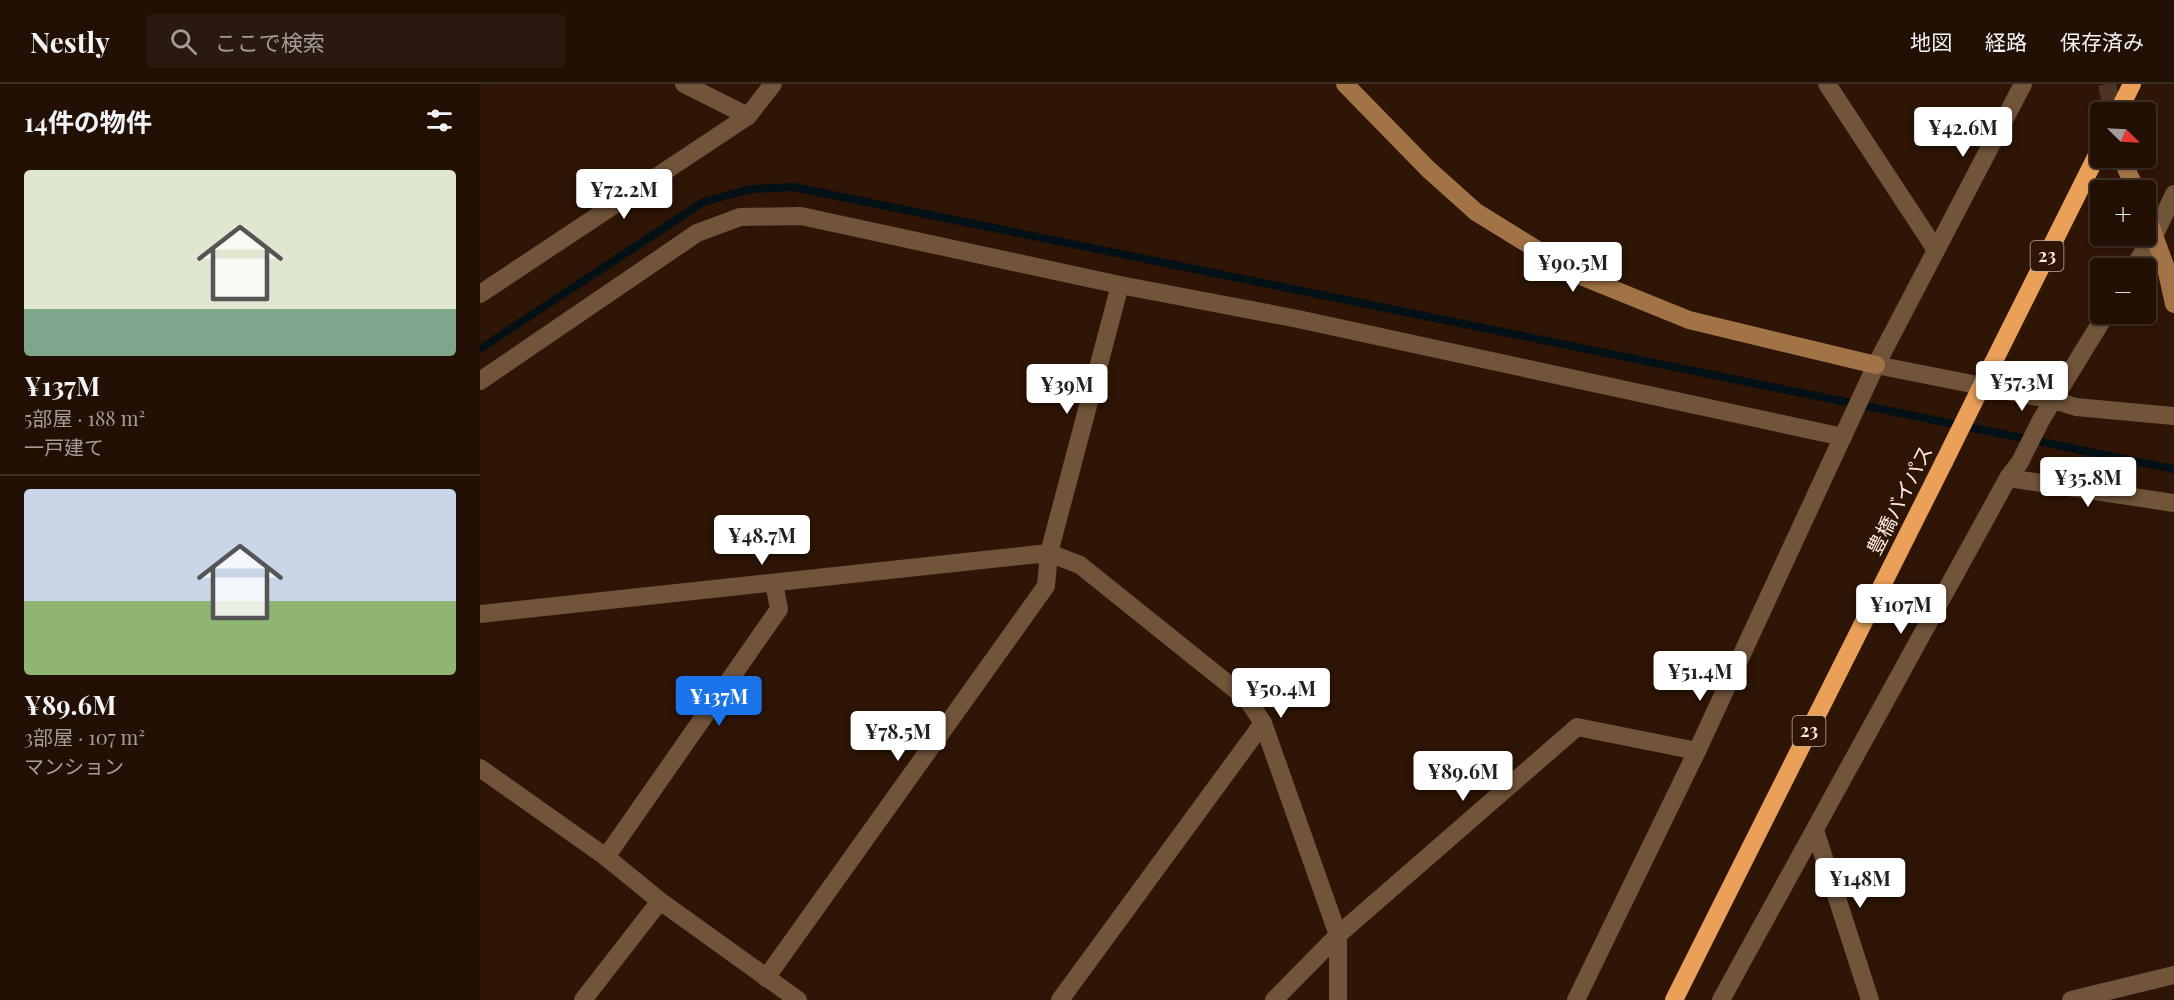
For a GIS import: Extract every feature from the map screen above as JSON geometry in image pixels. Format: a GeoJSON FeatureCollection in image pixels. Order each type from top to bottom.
{"type":"FeatureCollection","features":[{"type":"Feature","properties":{"kind":"highway"},"geometry":{"type":"LineString","coordinates":[[2123,102],[2132,84]]}},
{"type":"Feature","properties":{"kind":"highway","name":"豊橋バイパス"},"geometry":{"type":"LineString","coordinates":[[1674,1000],[2090,168]]}},
{"type":"Feature","properties":{"kind":"street"},"geometry":{"type":"LineString","coordinates":[[684,84],[748,116]]}},
{"type":"Feature","properties":{"kind":"street"},"geometry":{"type":"LineString","coordinates":[[480,294],[748,116],[773,84]]}},
{"type":"Feature","properties":{"kind":"street"},"geometry":{"type":"LineString","coordinates":[[1345,84],[1428,170],[1476,212],[1578,275],[1689,320],[1872,373],[2053,400],[2076,407],[2174,416]]}},
{"type":"Feature","properties":{"kind":"street"},"geometry":{"type":"LineString","coordinates":[[1827,84],[1936,250]]}},
{"type":"Feature","properties":{"kind":"street"},"geometry":{"type":"LineString","coordinates":[[1575,1000],[1697,751],[1872,373],[2023,84]]}},
{"type":"Feature","properties":{"kind":"street"},"geometry":{"type":"LineString","coordinates":[[2156,232],[2174,194]]}},
{"type":"Feature","properties":{"kind":"street"},"geometry":{"type":"LineString","coordinates":[[480,381],[697,233],[740,217],[801,216],[1120,285],[1298,319],[1843,437]]}},
{"type":"Feature","properties":{"kind":"street"},"geometry":{"type":"LineString","coordinates":[[2156,236],[2170,267],[2174,304]]}},
{"type":"Feature","properties":{"kind":"street"},"geometry":{"type":"LineString","coordinates":[[766,978],[1046,586],[1048,553],[1120,285]]}},
{"type":"Feature","properties":{"kind":"street"},"geometry":{"type":"LineString","coordinates":[[1721,1000],[2008,478],[2020,462],[2041,420],[2100,324]]}},
{"type":"Feature","properties":{"kind":"street"},"geometry":{"type":"LineString","coordinates":[[2008,478],[2174,503]]}},
{"type":"Feature","properties":{"kind":"street"},"geometry":{"type":"LineString","coordinates":[[480,614],[1048,553],[1080,565],[1247,699],[1263,723],[1338,935],[1338,1000]]}},
{"type":"Feature","properties":{"kind":"street"},"geometry":{"type":"LineString","coordinates":[[606,857],[779,609],[774,583]]}},
{"type":"Feature","properties":{"kind":"street"},"geometry":{"type":"LineString","coordinates":[[1060,1000],[1263,723]]}},
{"type":"Feature","properties":{"kind":"street"},"geometry":{"type":"LineString","coordinates":[[1274,1000],[1338,935],[1577,727],[1697,751]]}},
{"type":"Feature","properties":{"kind":"street"},"geometry":{"type":"LineString","coordinates":[[480,768],[606,857],[660,901],[789,997]]}},
{"type":"Feature","properties":{"kind":"street"},"geometry":{"type":"LineString","coordinates":[[1815,830],[1870,1000]]}},
{"type":"Feature","properties":{"kind":"street"},"geometry":{"type":"LineString","coordinates":[[583,1000],[660,901]]}},
{"type":"Feature","properties":{"kind":"street"},"geometry":{"type":"LineString","coordinates":[[2071,1000],[2174,975]]}},
{"type":"Feature","properties":{"kind":"waterway"},"geometry":{"type":"LineString","coordinates":[[480,349],[703,202],[751,189],[793,187],[2174,469]]}},
{"type":"Feature","properties":{"kind":"tunnel"},"geometry":{"type":"LineString","coordinates":[[2107,84],[2111,102]]}}]}
